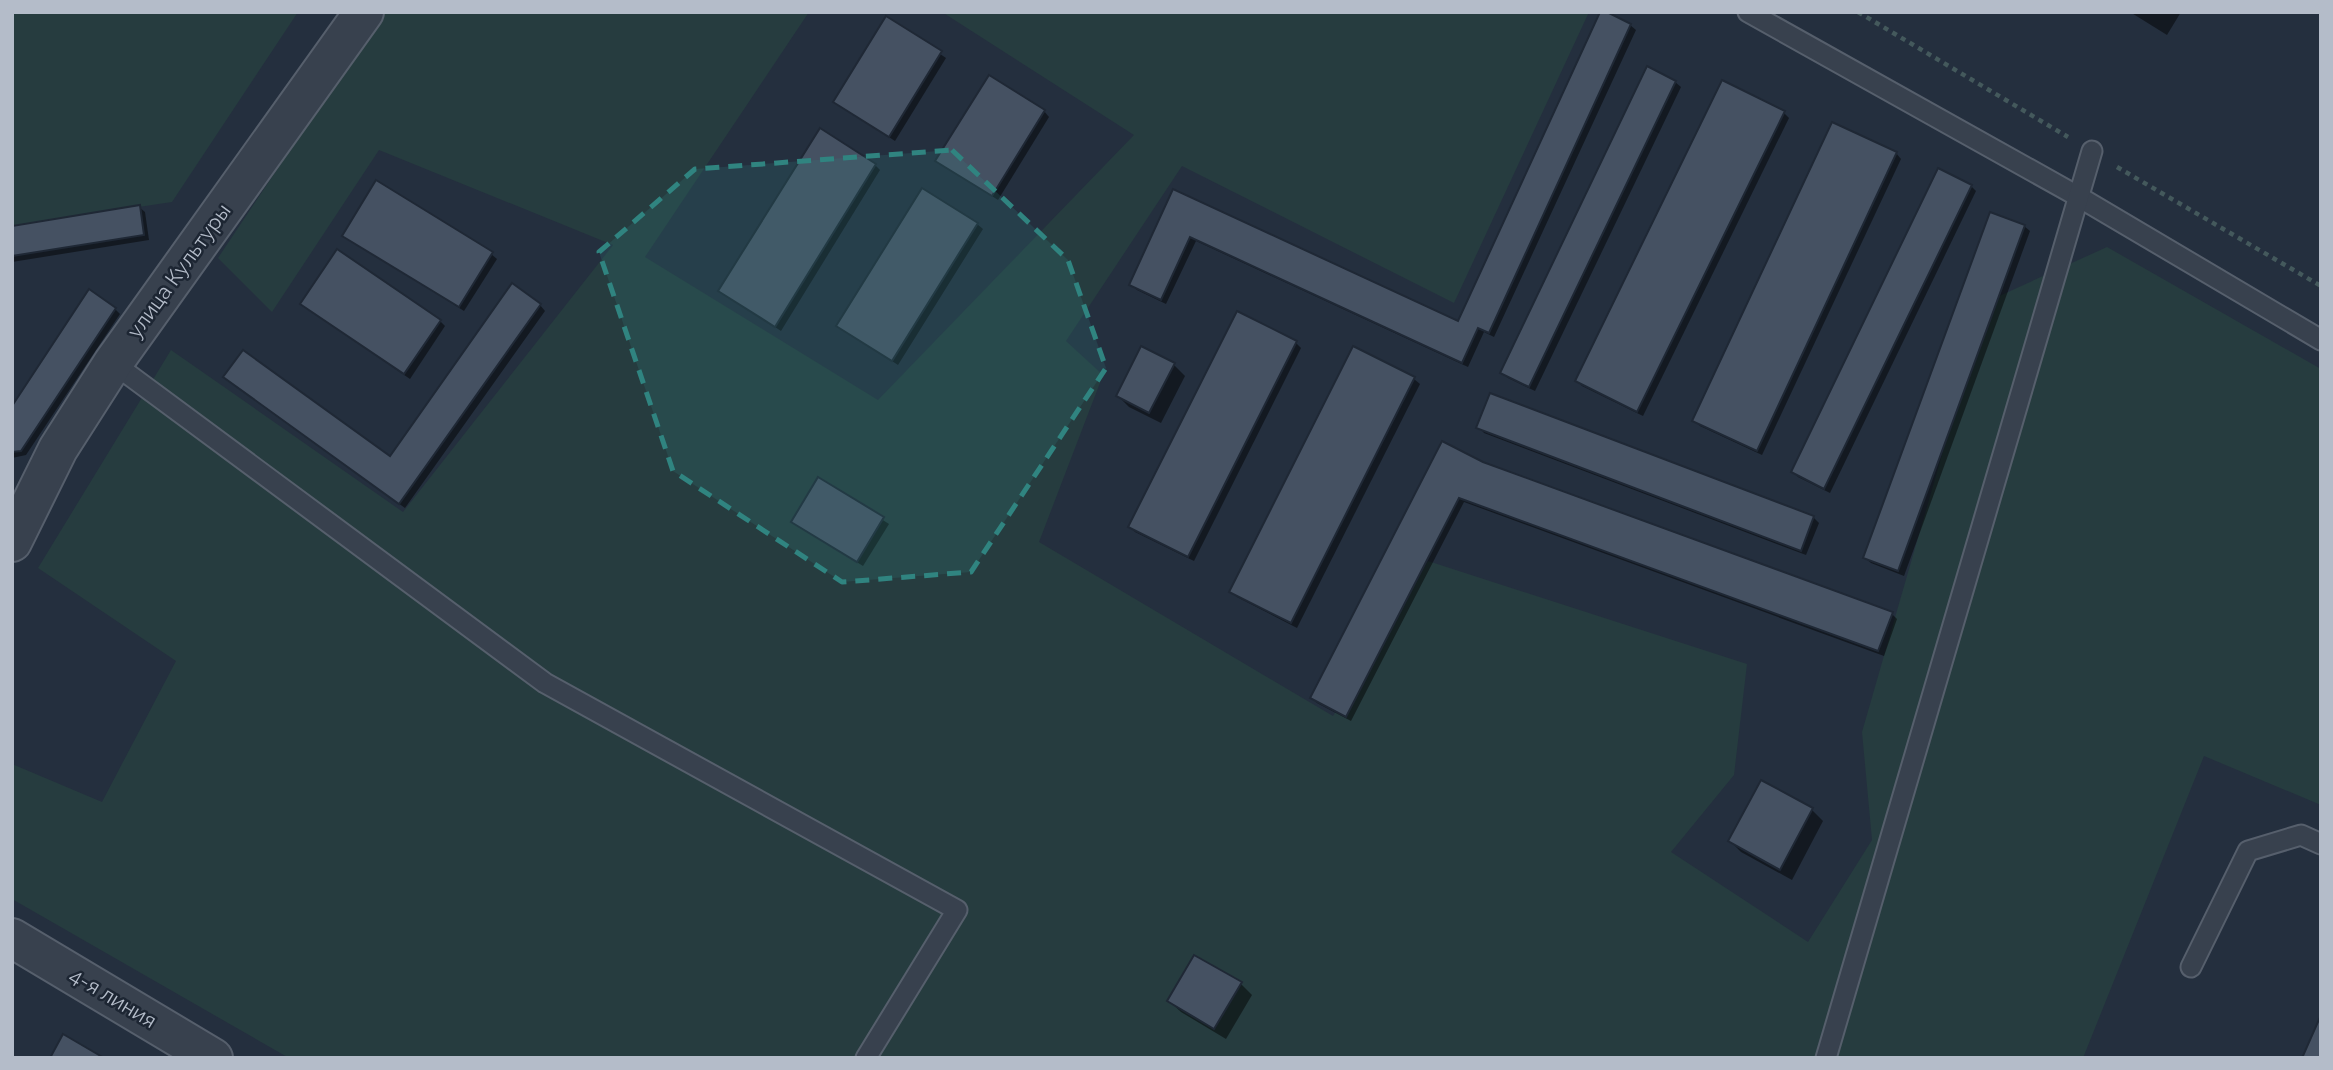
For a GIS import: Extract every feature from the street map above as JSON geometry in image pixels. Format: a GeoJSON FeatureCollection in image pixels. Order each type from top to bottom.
{"type":"FeatureCollection","features":[{"type":"Feature","properties":{"kind":"street","name":"улица Культуры"},"geometry":{"type":"LineString","coordinates":[[12,542],[58,449],[113,363],[364,12]]}},
{"type":"Feature","properties":{"kind":"street","name":"4-я линия"},"geometry":{"type":"LineString","coordinates":[[12,938],[213,1058]]}},
{"type":"Feature","properties":{"kind":"lane"},"geometry":{"type":"LineString","coordinates":[[1748,12],[2078,197],[2321,340]]}},
{"type":"Feature","properties":{"kind":"lane"},"geometry":{"type":"LineString","coordinates":[[1826,1058],[2092,151]]}},
{"type":"Feature","properties":{"kind":"lane"},"geometry":{"type":"LineString","coordinates":[[113,363],[545,683],[957,909],[866,1058]]}},
{"type":"Feature","properties":{"kind":"lane"},"geometry":{"type":"LineString","coordinates":[[2190,967],[2248,851],[2301,835],[2321,844]]}},
{"type":"Feature","properties":{"kind":"highlighted area"},"geometry":{"type":"Polygon","coordinates":[[[952,150],[1068,260],[1106,368],[971,572],[842,582],[673,471],[599,252],[695,169],[952,150]]]}},
{"type":"Feature","properties":{"kind":"green space"},"geometry":{"type":"Polygon","coordinates":[[[12,12],[298,12],[172,202],[12,226],[12,12]]]}},
{"type":"Feature","properties":{"kind":"green space"},"geometry":{"type":"Polygon","coordinates":[[[382,12],[809,12],[645,257],[878,400],[1134,135],[942,12],[1589,12],[1454,303],[1182,166],[1066,341],[1103,375],[1039,542],[1333,716],[1428,561],[1747,664],[1734,775],[1671,852],[1808,942],[1872,840],[1862,732],[1986,302],[2107,247],[2321,369],[2321,805],[2204,756],[2083,1058],[289,1058],[12,899],[12,764],[102,802],[176,661],[38,568],[171,350],[403,512],[613,245],[379,150],[272,312],[218,258],[382,12]]]}},
{"type":"Feature","properties":{"kind":"building"},"geometry":{"type":"Polygon","coordinates":[[[1600,12],[1607,12],[1631,24],[1489,333],[1478,328],[1462,363],[1190,237],[1161,300],[1129,285],[1173,189],[1458,321],[1600,12]]]}},
{"type":"Feature","properties":{"kind":"building"},"geometry":{"type":"Polygon","coordinates":[[[886,16],[942,51],[889,137],[833,102],[886,16]]]}},
{"type":"Feature","properties":{"kind":"building"},"geometry":{"type":"Polygon","coordinates":[[[1647,66],[1676,81],[1529,387],[1500,373],[1647,66]]]}},
{"type":"Feature","properties":{"kind":"building"},"geometry":{"type":"Polygon","coordinates":[[[989,75],[1045,110],[992,196],[935,161],[989,75]]]}},
{"type":"Feature","properties":{"kind":"building"},"geometry":{"type":"Polygon","coordinates":[[[1722,80],[1785,111],[1637,412],[1575,381],[1722,80]]]}},
{"type":"Feature","properties":{"kind":"building"},"geometry":{"type":"Polygon","coordinates":[[[1832,122],[1897,152],[1757,451],[1692,421],[1832,122]]]}},
{"type":"Feature","properties":{"kind":"building"},"geometry":{"type":"Polygon","coordinates":[[[820,128],[876,164],[775,327],[718,291],[820,128]]]}},
{"type":"Feature","properties":{"kind":"building"},"geometry":{"type":"Polygon","coordinates":[[[1938,168],[1972,185],[1824,489],[1791,472],[1938,168]]]}},
{"type":"Feature","properties":{"kind":"building"},"geometry":{"type":"Polygon","coordinates":[[[376,180],[493,252],[459,307],[342,236],[376,180]]]}},
{"type":"Feature","properties":{"kind":"building"},"geometry":{"type":"Polygon","coordinates":[[[922,188],[978,223],[892,361],[836,326],[922,188]]]}},
{"type":"Feature","properties":{"kind":"building"},"geometry":{"type":"Polygon","coordinates":[[[140,205],[144,235],[12,256],[12,226],[140,205]]]}},
{"type":"Feature","properties":{"kind":"building"},"geometry":{"type":"Polygon","coordinates":[[[1990,212],[2025,225],[1898,571],[1863,558],[1990,212]]]}},
{"type":"Feature","properties":{"kind":"building"},"geometry":{"type":"Polygon","coordinates":[[[337,249],[441,320],[404,374],[300,304],[337,249]]]}},
{"type":"Feature","properties":{"kind":"building"},"geometry":{"type":"Polygon","coordinates":[[[512,283],[541,304],[399,504],[223,377],[243,350],[390,456],[512,283]]]}},
{"type":"Feature","properties":{"kind":"building"},"geometry":{"type":"Polygon","coordinates":[[[89,289],[116,308],[21,451],[12,452],[12,406],[89,289]]]}},
{"type":"Feature","properties":{"kind":"building"},"geometry":{"type":"Polygon","coordinates":[[[1237,311],[1297,341],[1188,557],[1128,527],[1237,311]]]}},
{"type":"Feature","properties":{"kind":"building"},"geometry":{"type":"Polygon","coordinates":[[[1141,346],[1175,363],[1149,413],[1116,396],[1141,346]]]}},
{"type":"Feature","properties":{"kind":"building"},"geometry":{"type":"Polygon","coordinates":[[[1353,346],[1415,377],[1291,623],[1229,592],[1353,346]]]}},
{"type":"Feature","properties":{"kind":"building"},"geometry":{"type":"Polygon","coordinates":[[[1490,393],[1814,516],[1801,551],[1476,428],[1490,393]]]}},
{"type":"Feature","properties":{"kind":"building"},"geometry":{"type":"Polygon","coordinates":[[[1442,441],[1483,462],[1893,612],[1878,651],[1459,498],[1346,717],[1310,698],[1442,441]]]}},
{"type":"Feature","properties":{"kind":"building"},"geometry":{"type":"Polygon","coordinates":[[[818,477],[884,517],[857,562],[791,522],[818,477]]]}},
{"type":"Feature","properties":{"kind":"building"},"geometry":{"type":"Polygon","coordinates":[[[1761,780],[1813,808],[1780,870],[1728,841],[1761,780]]]}},
{"type":"Feature","properties":{"kind":"building"},"geometry":{"type":"Polygon","coordinates":[[[1194,955],[1242,982],[1214,1029],[1167,1001],[1194,955]]]}},
{"type":"Feature","properties":{"kind":"building"},"geometry":{"type":"Polygon","coordinates":[[[2321,1015],[2321,1058],[2302,1058],[2321,1015]]]}},
{"type":"Feature","properties":{"kind":"building"},"geometry":{"type":"Polygon","coordinates":[[[63,1034],[104,1058],[50,1058],[63,1034]]]}}]}
